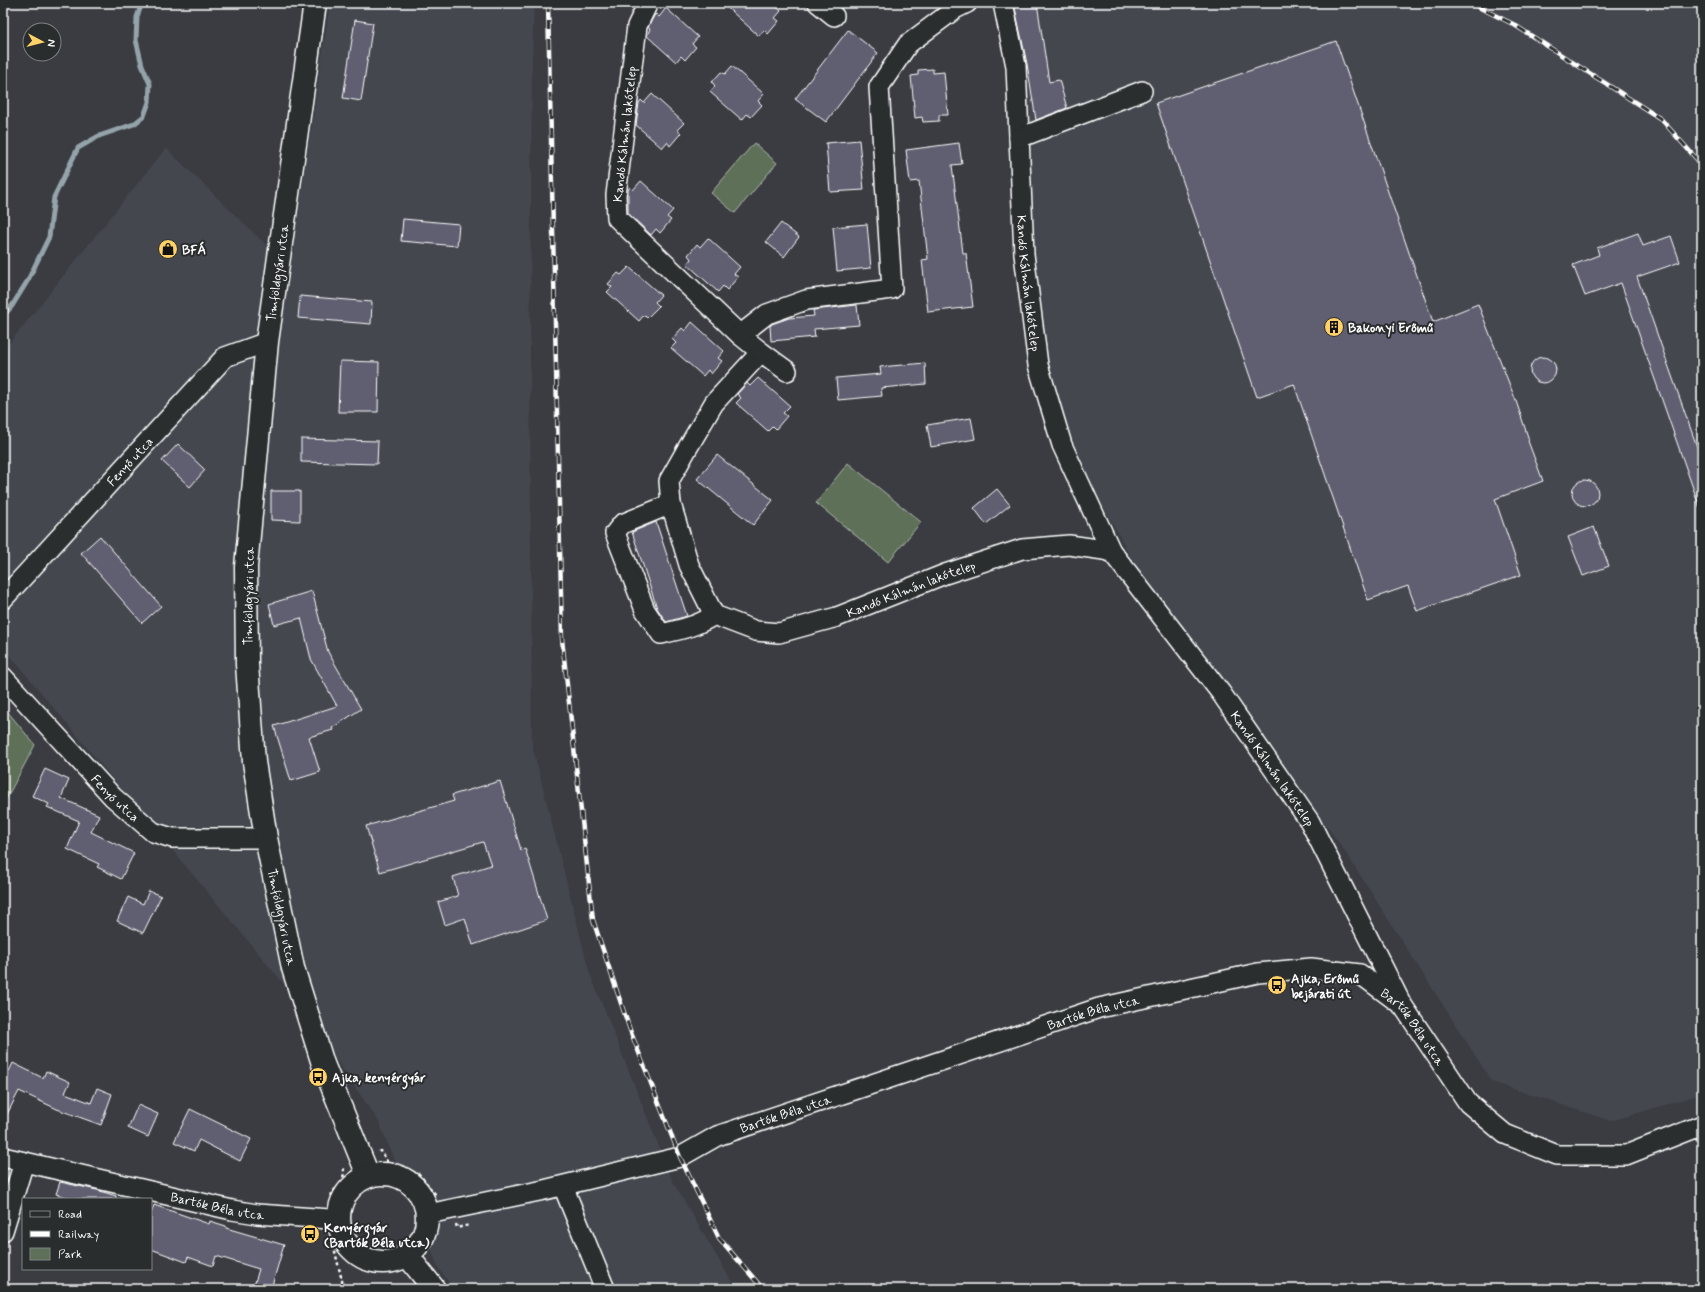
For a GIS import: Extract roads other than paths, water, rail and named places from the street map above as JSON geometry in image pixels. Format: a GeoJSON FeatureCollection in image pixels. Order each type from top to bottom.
{"type":"FeatureCollection","features":[{"type":"Feature","properties":{"kind":"main road","name":"Timföldgyári utca"},"geometry":{"type":"LineString","coordinates":[[315,3],[267,342],[246,567],[247,672],[254,762],[266,838],[293,968],[323,1064],[368,1176]]}},
{"type":"Feature","properties":{"kind":"main road"},"geometry":{"type":"LineString","coordinates":[[382,1173],[395,1174],[407,1180],[418,1189],[428,1214],[427,1226],[423,1238],[416,1247],[407,1255],[397,1260],[386,1262],[364,1258],[355,1252],[347,1244],[335,1221],[342,1200],[353,1185],[368,1176],[382,1173]]}},
{"type":"Feature","properties":{"kind":"main road"},"geometry":{"type":"LineString","coordinates":[[407,1255],[434,1289]]}},
{"type":"Feature","properties":{"kind":"street","name":"Kandó Kálmán lakótelep"},"geometry":{"type":"LineString","coordinates":[[648,3],[637,26],[616,195],[617,218],[740,335],[787,371]]}},
{"type":"Feature","properties":{"kind":"street"},"geometry":{"type":"LineString","coordinates":[[818,3],[834,16]]}},
{"type":"Feature","properties":{"kind":"street"},"geometry":{"type":"LineString","coordinates":[[740,335],[767,314],[806,300],[892,289],[879,87],[908,44],[955,9],[967,3]]}},
{"type":"Feature","properties":{"kind":"street","name":"Kandó Kálmán lakótelep"},"geometry":{"type":"LineString","coordinates":[[1003,3],[1016,66],[1024,254],[1038,365],[1062,445],[1111,551],[1221,693],[1310,822],[1403,1006]]}},
{"type":"Feature","properties":{"kind":"street"},"geometry":{"type":"LineString","coordinates":[[1019,138],[1142,91]]}},
{"type":"Feature","properties":{"kind":"street","name":"Fenyő utca"},"geometry":{"type":"LineString","coordinates":[[3,598],[225,357],[267,342]]}},
{"type":"Feature","properties":{"kind":"street"},"geometry":{"type":"LineString","coordinates":[[671,504],[622,524],[615,533],[645,610],[661,634],[686,628],[705,621],[714,615],[689,565],[671,504],[669,481],[714,403],[761,352]]}},
{"type":"Feature","properties":{"kind":"street","name":"Kandó Kálmán lakótelep"},"geometry":{"type":"LineString","coordinates":[[714,615],[756,631],[780,633],[837,617],[945,574],[1022,549],[1069,545],[1111,551]]}},
{"type":"Feature","properties":{"kind":"street","name":"Fenyő utca"},"geometry":{"type":"LineString","coordinates":[[3,677],[113,797],[153,832],[172,838],[266,838]]}},
{"type":"Feature","properties":{"kind":"street","name":"Bartók Béla utca"},"geometry":{"type":"LineString","coordinates":[[428,1214],[562,1186],[680,1156],[717,1136],[1099,1008],[1258,973],[1311,968],[1360,974],[1403,1006],[1468,1103],[1505,1134],[1557,1155],[1626,1155],[1702,1125]]}},
{"type":"Feature","properties":{"kind":"street","name":"Bartók Béla utca"},"geometry":{"type":"LineString","coordinates":[[3,1157],[232,1210],[257,1214],[335,1221]]}},
{"type":"Feature","properties":{"kind":"street"},"geometry":{"type":"LineString","coordinates":[[3,1231],[24,1162]]}},
{"type":"Feature","properties":{"kind":"street"},"geometry":{"type":"LineString","coordinates":[[562,1186],[605,1289]]}},
{"type":"Feature","properties":{"kind":"waterway"},"geometry":{"type":"LineString","coordinates":[[3,316],[12,306],[28,280],[49,237],[54,197],[78,148],[99,136],[134,124],[144,116],[149,102],[150,84],[142,65],[136,40],[137,17],[142,3]]}},
{"type":"Feature","properties":{"kind":"railway"},"geometry":{"type":"LineString","coordinates":[[548,3],[562,639],[593,920],[630,1030],[680,1157],[719,1238],[763,1289]]}},
{"type":"Feature","properties":{"kind":"railway"},"geometry":{"type":"LineString","coordinates":[[1470,3],[1513,24],[1661,119],[1702,165]]}},
{"type":"Feature","properties":{"kind":"place","name":"BFÁ"},"geometry":{"type":"Point","coordinates":[168,249]}},
{"type":"Feature","properties":{"kind":"place","name":"Bakonyi Erőmű"},"geometry":{"type":"Point","coordinates":[1334,327]}},
{"type":"Feature","properties":{"kind":"place","name":"Ajka, Erőmű bejárati út"},"geometry":{"type":"Point","coordinates":[1277,985]}},
{"type":"Feature","properties":{"kind":"place","name":"Ajka, kenyérgyár"},"geometry":{"type":"Point","coordinates":[318,1077]}},
{"type":"Feature","properties":{"kind":"place","name":"Kenyérgyár (Bartók Béla utca)"},"geometry":{"type":"Point","coordinates":[310,1234]}}]}
